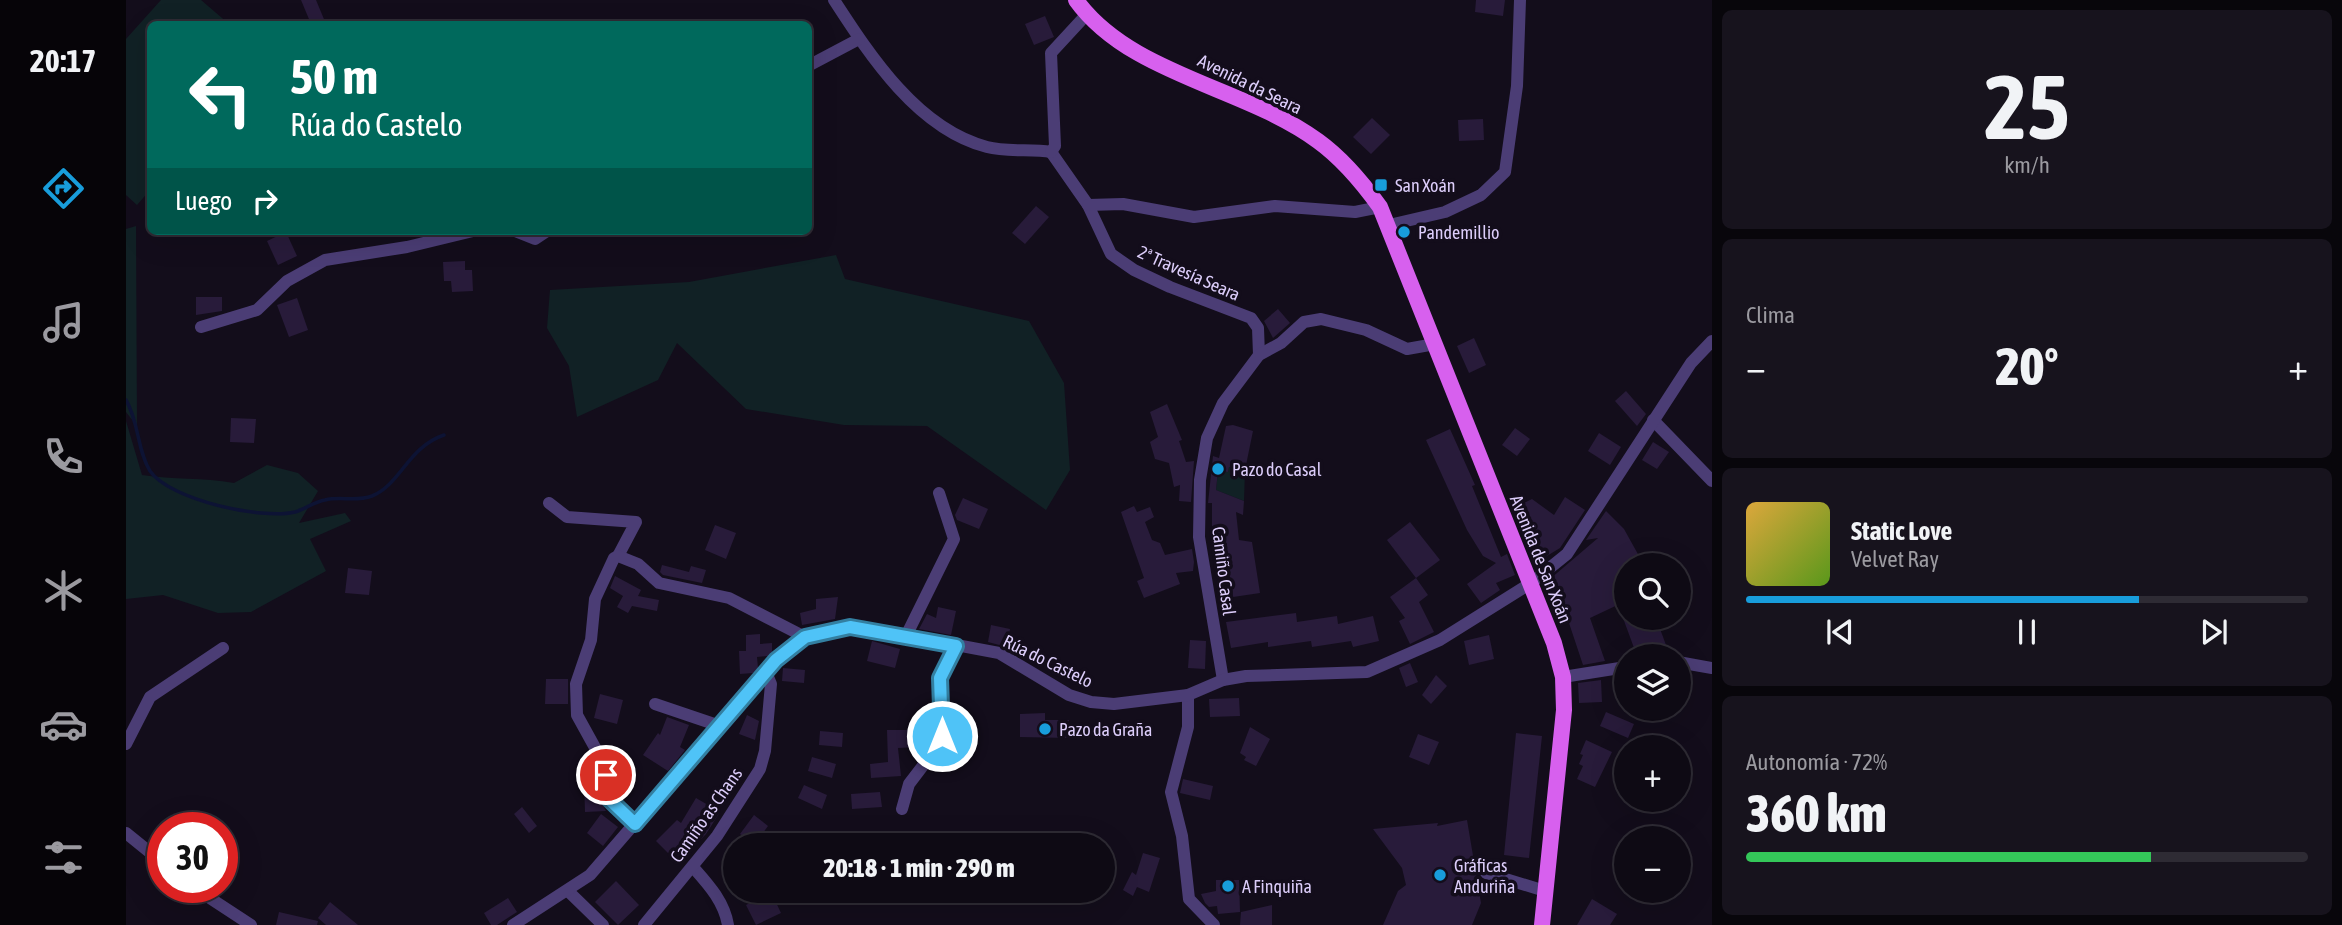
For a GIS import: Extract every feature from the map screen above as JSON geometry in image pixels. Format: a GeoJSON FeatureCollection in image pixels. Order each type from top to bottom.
{"type":"FeatureCollection","features":[{"type":"Feature","properties":{"kind":"main road","name":"Avenida da Seara"},"geometry":{"type":"LineString","coordinates":[[1076,0],[1087,14],[1120,43],[1244,100],[1317,139],[1362,182],[1389,225]]}},
{"type":"Feature","properties":{"kind":"main road","name":"Avenida de San Xoán"},"geometry":{"type":"LineString","coordinates":[[1389,225],[1531,583],[1563,677],[1564,710],[1542,925]]}},
{"type":"Feature","properties":{"kind":"street"},"geometry":{"type":"LineString","coordinates":[[834,0],[859,39],[919,108],[949,130],[990,148],[1052,152],[1055,146],[1051,53],[1087,14]]}},
{"type":"Feature","properties":{"kind":"street"},"geometry":{"type":"LineString","coordinates":[[1389,225],[1445,212],[1481,195],[1505,172],[1517,86],[1520,0]]}},
{"type":"Feature","properties":{"kind":"street"},"geometry":{"type":"LineString","coordinates":[[812,64],[859,39]]}},
{"type":"Feature","properties":{"kind":"street","name":"2ª Travesía Seara"},"geometry":{"type":"LineString","coordinates":[[1052,152],[1088,205],[1111,254],[1134,270],[1251,318],[1258,328],[1259,355]]}},
{"type":"Feature","properties":{"kind":"street"},"geometry":{"type":"LineString","coordinates":[[1088,205],[1123,204],[1194,217],[1275,206],[1355,212],[1380,207]]}},
{"type":"Feature","properties":{"kind":"street"},"geometry":{"type":"LineString","coordinates":[[201,327],[257,310],[287,281],[325,260],[407,247],[456,235]]}},
{"type":"Feature","properties":{"kind":"street"},"geometry":{"type":"LineString","coordinates":[[525,235],[536,239],[542,235]]}},
{"type":"Feature","properties":{"kind":"street"},"geometry":{"type":"LineString","coordinates":[[1259,355],[1282,343],[1304,322],[1321,319],[1366,330],[1407,349],[1435,344]]}},
{"type":"Feature","properties":{"kind":"street","name":"Rúa do Castelo"},"geometry":{"type":"LineString","coordinates":[[513,925],[590,875],[766,672],[805,637],[850,627],[999,653],[1069,695],[1091,702],[1114,704],[1188,695],[1223,680],[1259,675],[1367,672],[1440,640],[1531,583],[1567,554],[1691,363],[1712,341]]}},
{"type":"Feature","properties":{"kind":"street","name":"Camiño Casal"},"geometry":{"type":"LineString","coordinates":[[1223,680],[1199,537],[1200,480],[1207,438],[1223,402],[1259,355]]}},
{"type":"Feature","properties":{"kind":"street"},"geometry":{"type":"LineString","coordinates":[[1653,420],[1712,481]]}},
{"type":"Feature","properties":{"kind":"street"},"geometry":{"type":"LineString","coordinates":[[906,636],[954,539],[939,493]]}},
{"type":"Feature","properties":{"kind":"street"},"geometry":{"type":"LineString","coordinates":[[549,503],[567,517],[636,522],[600,583],[591,640],[576,684],[577,715],[604,764],[609,799],[635,824]]}},
{"type":"Feature","properties":{"kind":"street"},"geometry":{"type":"LineString","coordinates":[[618,556],[638,564],[659,583],[729,598],[805,637]]}},
{"type":"Feature","properties":{"kind":"street"},"geometry":{"type":"LineString","coordinates":[[902,809],[909,784],[938,746],[942,736],[940,678],[956,646]]}},
{"type":"Feature","properties":{"kind":"street"},"geometry":{"type":"LineString","coordinates":[[126,744],[150,697],[223,648]]}},
{"type":"Feature","properties":{"kind":"street"},"geometry":{"type":"LineString","coordinates":[[1691,664],[1712,668]]}},
{"type":"Feature","properties":{"kind":"street"},"geometry":{"type":"LineString","coordinates":[[1563,677],[1614,669]]}},
{"type":"Feature","properties":{"kind":"street","name":"Camiño as Chans"},"geometry":{"type":"LineString","coordinates":[[644,925],[733,814],[760,769],[765,751],[771,684],[766,672]]}},
{"type":"Feature","properties":{"kind":"street"},"geometry":{"type":"LineString","coordinates":[[1188,695],[1188,727],[1171,792],[1182,836],[1189,899],[1214,925]]}},
{"type":"Feature","properties":{"kind":"street"},"geometry":{"type":"LineString","coordinates":[[655,704],[720,726]]}},
{"type":"Feature","properties":{"kind":"street"},"geometry":{"type":"LineString","coordinates":[[128,836],[147,851]]}},
{"type":"Feature","properties":{"kind":"street"},"geometry":{"type":"LineString","coordinates":[[693,867],[726,912],[728,925]]}},
{"type":"Feature","properties":{"kind":"street"},"geometry":{"type":"LineString","coordinates":[[1486,873],[1545,891]]}},
{"type":"Feature","properties":{"kind":"street"},"geometry":{"type":"LineString","coordinates":[[568,891],[603,925]]}},
{"type":"Feature","properties":{"kind":"street"},"geometry":{"type":"LineString","coordinates":[[217,903],[251,925]]}},
{"type":"Feature","properties":{"kind":"shaded area"},"geometry":{"type":"Polygon","coordinates":[[[161,0],[201,0],[226,21],[147,21],[147,193],[137,205],[126,195],[126,39],[161,0]]]}},
{"type":"Feature","properties":{"kind":"shaded area"},"geometry":{"type":"Polygon","coordinates":[[[136,226],[137,426],[126,412],[126,229],[136,226]]]}},
{"type":"Feature","properties":{"kind":"shaded area"},"geometry":{"type":"Polygon","coordinates":[[[836,255],[845,279],[1029,321],[1064,383],[1070,470],[1046,510],[927,426],[844,425],[746,409],[677,343],[658,380],[577,417],[569,366],[547,328],[550,290],[689,282],[836,255]]]}},
{"type":"Feature","properties":{"kind":"shaded area"},"geometry":{"type":"Polygon","coordinates":[[[126,421],[142,475],[234,483],[267,465],[298,473],[318,491],[299,523],[345,513],[351,521],[310,539],[326,571],[251,612],[218,613],[163,595],[126,599],[126,421]]]}},
{"type":"Feature","properties":{"kind":"shaded area"},"geometry":{"type":"Polygon","coordinates":[[[1229,467],[1245,470],[1244,501],[1216,490],[1218,471],[1228,472],[1229,467]]]}},
{"type":"Feature","properties":{"kind":"building"},"geometry":{"type":"Polygon","coordinates":[[[301,0],[316,0],[325,21],[310,21],[301,0]]]}},
{"type":"Feature","properties":{"kind":"building"},"geometry":{"type":"Polygon","coordinates":[[[1476,0],[1505,0],[1503,16],[1475,12],[1476,0]]]}},
{"type":"Feature","properties":{"kind":"building"},"geometry":{"type":"Polygon","coordinates":[[[1045,16],[1054,37],[1034,45],[1025,24],[1045,16]]]}},
{"type":"Feature","properties":{"kind":"building"},"geometry":{"type":"Polygon","coordinates":[[[1372,118],[1390,135],[1371,154],[1353,137],[1372,118]]]}},
{"type":"Feature","properties":{"kind":"building"},"geometry":{"type":"Polygon","coordinates":[[[1483,119],[1484,140],[1459,141],[1458,120],[1483,119]]]}},
{"type":"Feature","properties":{"kind":"building"},"geometry":{"type":"Polygon","coordinates":[[[1036,206],[1049,217],[1025,244],[1012,233],[1036,206]]]}},
{"type":"Feature","properties":{"kind":"building"},"geometry":{"type":"Polygon","coordinates":[[[280,235],[287,235],[297,256],[278,265],[267,241],[280,235]]]}},
{"type":"Feature","properties":{"kind":"building"},"geometry":{"type":"Polygon","coordinates":[[[465,261],[465,270],[472,270],[473,291],[452,292],[451,281],[444,281],[443,262],[465,261]]]}},
{"type":"Feature","properties":{"kind":"building"},"geometry":{"type":"Polygon","coordinates":[[[196,297],[222,297],[222,311],[196,315],[196,297]]]}},
{"type":"Feature","properties":{"kind":"building"},"geometry":{"type":"Polygon","coordinates":[[[297,298],[308,330],[289,337],[277,305],[297,298]]]}},
{"type":"Feature","properties":{"kind":"building"},"geometry":{"type":"Polygon","coordinates":[[[1278,309],[1290,323],[1273,338],[1264,321],[1278,309]]]}},
{"type":"Feature","properties":{"kind":"building"},"geometry":{"type":"Polygon","coordinates":[[[1474,338],[1486,365],[1469,373],[1457,346],[1474,338]]]}},
{"type":"Feature","properties":{"kind":"building"},"geometry":{"type":"Polygon","coordinates":[[[1626,391],[1646,414],[1637,426],[1615,401],[1626,391]]]}},
{"type":"Feature","properties":{"kind":"building"},"geometry":{"type":"Polygon","coordinates":[[[1167,404],[1182,440],[1179,441],[1186,462],[1194,461],[1191,502],[1179,501],[1180,485],[1174,487],[1169,463],[1155,459],[1150,442],[1158,437],[1150,412],[1167,404]]]}},
{"type":"Feature","properties":{"kind":"building"},"geometry":{"type":"Polygon","coordinates":[[[231,418],[256,419],[254,443],[230,442],[231,418]]]}},
{"type":"Feature","properties":{"kind":"building"},"geometry":{"type":"Polygon","coordinates":[[[1233,425],[1253,431],[1245,470],[1229,467],[1228,472],[1218,471],[1216,490],[1244,501],[1243,515],[1236,512],[1239,540],[1252,542],[1260,593],[1233,597],[1226,555],[1215,549],[1212,539],[1212,503],[1208,503],[1213,456],[1219,458],[1226,426],[1233,425]]]}},
{"type":"Feature","properties":{"kind":"building"},"geometry":{"type":"Polygon","coordinates":[[[1515,428],[1530,439],[1517,456],[1502,445],[1515,428]]]}},
{"type":"Feature","properties":{"kind":"building"},"geometry":{"type":"Polygon","coordinates":[[[1450,429],[1475,485],[1472,486],[1501,557],[1507,554],[1515,575],[1496,583],[1500,590],[1481,603],[1467,584],[1496,563],[1483,556],[1467,530],[1426,440],[1450,429]]]}},
{"type":"Feature","properties":{"kind":"building"},"geometry":{"type":"Polygon","coordinates":[[[1599,433],[1621,447],[1610,465],[1588,451],[1599,433]]]}},
{"type":"Feature","properties":{"kind":"building"},"geometry":{"type":"Polygon","coordinates":[[[1653,442],[1669,452],[1657,469],[1642,460],[1653,442]]]}},
{"type":"Feature","properties":{"kind":"building"},"geometry":{"type":"Polygon","coordinates":[[[1565,497],[1585,510],[1560,548],[1537,562],[1529,544],[1537,541],[1522,504],[1532,499],[1554,515],[1565,497]]]}},
{"type":"Feature","properties":{"kind":"building"},"geometry":{"type":"Polygon","coordinates":[[[963,498],[988,509],[979,529],[957,520],[955,515],[963,498]]]}},
{"type":"Feature","properties":{"kind":"building"},"geometry":{"type":"Polygon","coordinates":[[[1134,506],[1137,512],[1150,507],[1154,517],[1145,522],[1152,540],[1160,543],[1165,555],[1192,549],[1194,562],[1193,571],[1176,573],[1180,584],[1144,598],[1137,581],[1144,578],[1121,512],[1134,506]]]}},
{"type":"Feature","properties":{"kind":"building"},"geometry":{"type":"Polygon","coordinates":[[[1606,511],[1624,529],[1637,553],[1614,553],[1614,607],[1590,618],[1605,661],[1583,665],[1564,608],[1566,607],[1550,579],[1598,538],[1586,540],[1606,511]]]}},
{"type":"Feature","properties":{"kind":"building"},"geometry":{"type":"Polygon","coordinates":[[[1410,522],[1440,560],[1416,578],[1387,540],[1410,522]]]}},
{"type":"Feature","properties":{"kind":"building"},"geometry":{"type":"Polygon","coordinates":[[[715,525],[736,533],[726,559],[705,550],[715,525]]]}},
{"type":"Feature","properties":{"kind":"building"},"geometry":{"type":"Polygon","coordinates":[[[662,565],[689,572],[691,566],[706,570],[702,583],[663,575],[660,572],[662,565]]]}},
{"type":"Feature","properties":{"kind":"building"},"geometry":{"type":"Polygon","coordinates":[[[348,568],[372,571],[369,595],[345,593],[348,568]]]}},
{"type":"Feature","properties":{"kind":"building"},"geometry":{"type":"Polygon","coordinates":[[[615,576],[641,590],[638,596],[659,600],[657,611],[632,606],[628,613],[617,607],[623,596],[610,588],[615,576]]]}},
{"type":"Feature","properties":{"kind":"building"},"geometry":{"type":"Polygon","coordinates":[[[1416,578],[1428,595],[1419,602],[1434,632],[1410,644],[1399,621],[1405,618],[1390,597],[1416,578]]]}},
{"type":"Feature","properties":{"kind":"building"},"geometry":{"type":"Polygon","coordinates":[[[838,597],[835,619],[802,625],[800,613],[816,609],[816,599],[838,597]]]}},
{"type":"Feature","properties":{"kind":"building"},"geometry":{"type":"Polygon","coordinates":[[[938,607],[956,611],[951,635],[919,629],[927,614],[936,618],[938,607]]]}},
{"type":"Feature","properties":{"kind":"building"},"geometry":{"type":"Polygon","coordinates":[[[1296,613],[1297,622],[1337,616],[1338,624],[1373,616],[1379,641],[1353,647],[1351,641],[1312,647],[1311,641],[1268,647],[1268,642],[1231,648],[1226,622],[1296,613]]]}},
{"type":"Feature","properties":{"kind":"building"},"geometry":{"type":"Polygon","coordinates":[[[991,625],[1010,629],[1007,647],[988,642],[991,625]]]}},
{"type":"Feature","properties":{"kind":"building"},"geometry":{"type":"Polygon","coordinates":[[[1627,630],[1660,630],[1666,644],[1633,644],[1627,630]]]}},
{"type":"Feature","properties":{"kind":"building"},"geometry":{"type":"Polygon","coordinates":[[[760,634],[760,644],[772,643],[772,652],[768,656],[757,657],[758,668],[753,673],[740,674],[739,651],[746,651],[746,635],[760,634]]]}},
{"type":"Feature","properties":{"kind":"building"},"geometry":{"type":"Polygon","coordinates":[[[1489,635],[1494,659],[1469,665],[1464,641],[1489,635]]]}},
{"type":"Feature","properties":{"kind":"building"},"geometry":{"type":"Polygon","coordinates":[[[1190,640],[1206,641],[1205,669],[1188,668],[1190,640]]]}},
{"type":"Feature","properties":{"kind":"building"},"geometry":{"type":"Polygon","coordinates":[[[872,641],[900,649],[895,668],[867,661],[872,641]]]}},
{"type":"Feature","properties":{"kind":"building"},"geometry":{"type":"Polygon","coordinates":[[[1410,663],[1418,682],[1406,687],[1399,668],[1410,663]]]}},
{"type":"Feature","properties":{"kind":"building"},"geometry":{"type":"Polygon","coordinates":[[[783,668],[805,670],[804,683],[782,681],[783,668]]]}},
{"type":"Feature","properties":{"kind":"building"},"geometry":{"type":"Polygon","coordinates":[[[1436,675],[1447,686],[1431,704],[1422,695],[1436,675]]]}},
{"type":"Feature","properties":{"kind":"building"},"geometry":{"type":"Polygon","coordinates":[[[546,679],[568,679],[568,704],[545,704],[546,679]]]}},
{"type":"Feature","properties":{"kind":"building"},"geometry":{"type":"Polygon","coordinates":[[[1601,680],[1602,702],[1579,703],[1578,683],[1601,680]]]}},
{"type":"Feature","properties":{"kind":"building"},"geometry":{"type":"Polygon","coordinates":[[[600,694],[623,700],[617,724],[594,718],[600,694]]]}},
{"type":"Feature","properties":{"kind":"building"},"geometry":{"type":"Polygon","coordinates":[[[1239,698],[1240,716],[1210,717],[1209,699],[1239,698]]]}},
{"type":"Feature","properties":{"kind":"building"},"geometry":{"type":"Polygon","coordinates":[[[1606,712],[1614,715],[1614,721],[1634,724],[1629,735],[1621,735],[1600,726],[1606,712]]]}},
{"type":"Feature","properties":{"kind":"building","name":"Pazo da Graña"},"geometry":{"type":"Polygon","coordinates":[[[1045,713],[1045,720],[1069,720],[1069,738],[1020,737],[1020,714],[1045,713]]]}},
{"type":"Feature","properties":{"kind":"building"},"geometry":{"type":"Polygon","coordinates":[[[747,715],[759,721],[755,740],[739,734],[747,715]]]}},
{"type":"Feature","properties":{"kind":"building"},"geometry":{"type":"Polygon","coordinates":[[[667,717],[689,725],[680,747],[685,750],[668,771],[643,755],[658,733],[660,735],[667,717]]]}},
{"type":"Feature","properties":{"kind":"building"},"geometry":{"type":"Polygon","coordinates":[[[1250,727],[1270,739],[1256,766],[1244,760],[1246,757],[1240,753],[1250,727]]]}},
{"type":"Feature","properties":{"kind":"building"},"geometry":{"type":"Polygon","coordinates":[[[887,730],[916,730],[917,747],[898,748],[901,776],[871,778],[870,764],[888,762],[887,730]]]}},
{"type":"Feature","properties":{"kind":"building"},"geometry":{"type":"Polygon","coordinates":[[[820,731],[843,733],[842,747],[819,745],[820,731]]]}},
{"type":"Feature","properties":{"kind":"building"},"geometry":{"type":"Polygon","coordinates":[[[1516,733],[1542,736],[1529,858],[1504,855],[1516,733]]]}},
{"type":"Feature","properties":{"kind":"building"},"geometry":{"type":"Polygon","coordinates":[[[1418,734],[1439,742],[1429,765],[1409,757],[1418,734]]]}},
{"type":"Feature","properties":{"kind":"building"},"geometry":{"type":"Polygon","coordinates":[[[1586,740],[1612,752],[1595,787],[1577,779],[1583,766],[1579,764],[1583,755],[1580,754],[1586,740]]]}},
{"type":"Feature","properties":{"kind":"building"},"geometry":{"type":"Polygon","coordinates":[[[812,757],[836,764],[832,778],[808,771],[812,757]]]}},
{"type":"Feature","properties":{"kind":"building"},"geometry":{"type":"Polygon","coordinates":[[[1183,779],[1213,786],[1210,800],[1180,793],[1183,779]]]}},
{"type":"Feature","properties":{"kind":"building"},"geometry":{"type":"Polygon","coordinates":[[[584,780],[597,780],[600,800],[606,811],[585,812],[584,780]]]}},
{"type":"Feature","properties":{"kind":"building"},"geometry":{"type":"Polygon","coordinates":[[[804,785],[827,795],[822,809],[798,798],[804,785]]]}},
{"type":"Feature","properties":{"kind":"building"},"geometry":{"type":"Polygon","coordinates":[[[880,792],[882,807],[852,809],[851,794],[880,792]]]}},
{"type":"Feature","properties":{"kind":"building"},"geometry":{"type":"Polygon","coordinates":[[[696,798],[720,812],[706,834],[678,863],[656,841],[677,820],[681,823],[696,798]]]}},
{"type":"Feature","properties":{"kind":"building"},"geometry":{"type":"Polygon","coordinates":[[[522,807],[537,826],[529,833],[514,814],[522,807]]]}},
{"type":"Feature","properties":{"kind":"building"},"geometry":{"type":"Polygon","coordinates":[[[601,814],[618,827],[603,846],[587,833],[601,814]]]}},
{"type":"Feature","properties":{"kind":"building"},"geometry":{"type":"Polygon","coordinates":[[[754,815],[768,826],[763,833],[741,833],[754,815]]]}},
{"type":"Feature","properties":{"kind":"building","name":"Gráficas Anduriña"},"geometry":{"type":"Polygon","coordinates":[[[1467,820],[1481,903],[1472,925],[1383,925],[1398,891],[1406,885],[1402,868],[1373,829],[1438,823],[1437,826],[1467,820]]]}},
{"type":"Feature","properties":{"kind":"building"},"geometry":{"type":"Polygon","coordinates":[[[1143,853],[1160,858],[1149,892],[1137,887],[1133,896],[1123,890],[1132,872],[1136,875],[1143,853]]]}},
{"type":"Feature","properties":{"kind":"building"},"geometry":{"type":"Polygon","coordinates":[[[1216,880],[1239,880],[1240,912],[1218,914],[1217,906],[1209,907],[1205,903],[1201,894],[1216,891],[1216,880]]]}},
{"type":"Feature","properties":{"kind":"building"},"geometry":{"type":"Polygon","coordinates":[[[616,881],[639,905],[618,925],[595,902],[616,881]]]}},
{"type":"Feature","properties":{"kind":"building"},"geometry":{"type":"Polygon","coordinates":[[[508,898],[517,912],[497,925],[491,925],[484,913],[508,898]]]}},
{"type":"Feature","properties":{"kind":"building"},"geometry":{"type":"Polygon","coordinates":[[[1592,899],[1617,914],[1610,925],[1577,925],[1592,899]]]}},
{"type":"Feature","properties":{"kind":"building"},"geometry":{"type":"Polygon","coordinates":[[[330,902],[358,925],[326,925],[318,918],[330,902]]]}},
{"type":"Feature","properties":{"kind":"building"},"geometry":{"type":"Polygon","coordinates":[[[776,903],[781,913],[756,925],[746,905],[776,903]]]}},
{"type":"Feature","properties":{"kind":"building"},"geometry":{"type":"Polygon","coordinates":[[[1272,905],[1272,925],[1240,925],[1241,912],[1272,905]]]}},
{"type":"Feature","properties":{"kind":"building"},"geometry":{"type":"Polygon","coordinates":[[[279,912],[318,921],[317,925],[276,925],[279,912]]]}},
{"type":"Feature","properties":{"kind":"waterway"},"geometry":{"type":"LineString","coordinates":[[126,400],[146,463],[161,481],[196,499],[261,513],[295,512],[325,500],[372,496],[390,484],[422,448],[444,435]]}},
{"type":"Feature","properties":{"kind":"place","name":"San Xoán"},"geometry":{"type":"Point","coordinates":[1381,185]}},
{"type":"Feature","properties":{"kind":"place","name":"Pandemillio"},"geometry":{"type":"Point","coordinates":[1404,232]}},
{"type":"Feature","properties":{"kind":"place","name":"Pazo do Casal"},"geometry":{"type":"Point","coordinates":[1218,469]}},
{"type":"Feature","properties":{"kind":"place","name":"Pazo da Graña"},"geometry":{"type":"Point","coordinates":[1045,729]}},
{"type":"Feature","properties":{"kind":"place","name":"Gráficas Anduriña"},"geometry":{"type":"Point","coordinates":[1440,875]}},
{"type":"Feature","properties":{"kind":"place","name":"A Finquiña"},"geometry":{"type":"Point","coordinates":[1228,886]}},
{"type":"Feature","properties":{"kind":"route"},"geometry":{"type":"LineString","coordinates":[[606,775],[609,799],[635,824],[776,660],[805,637],[826,630],[850,627],[956,646],[940,678],[942,736]]}}]}
